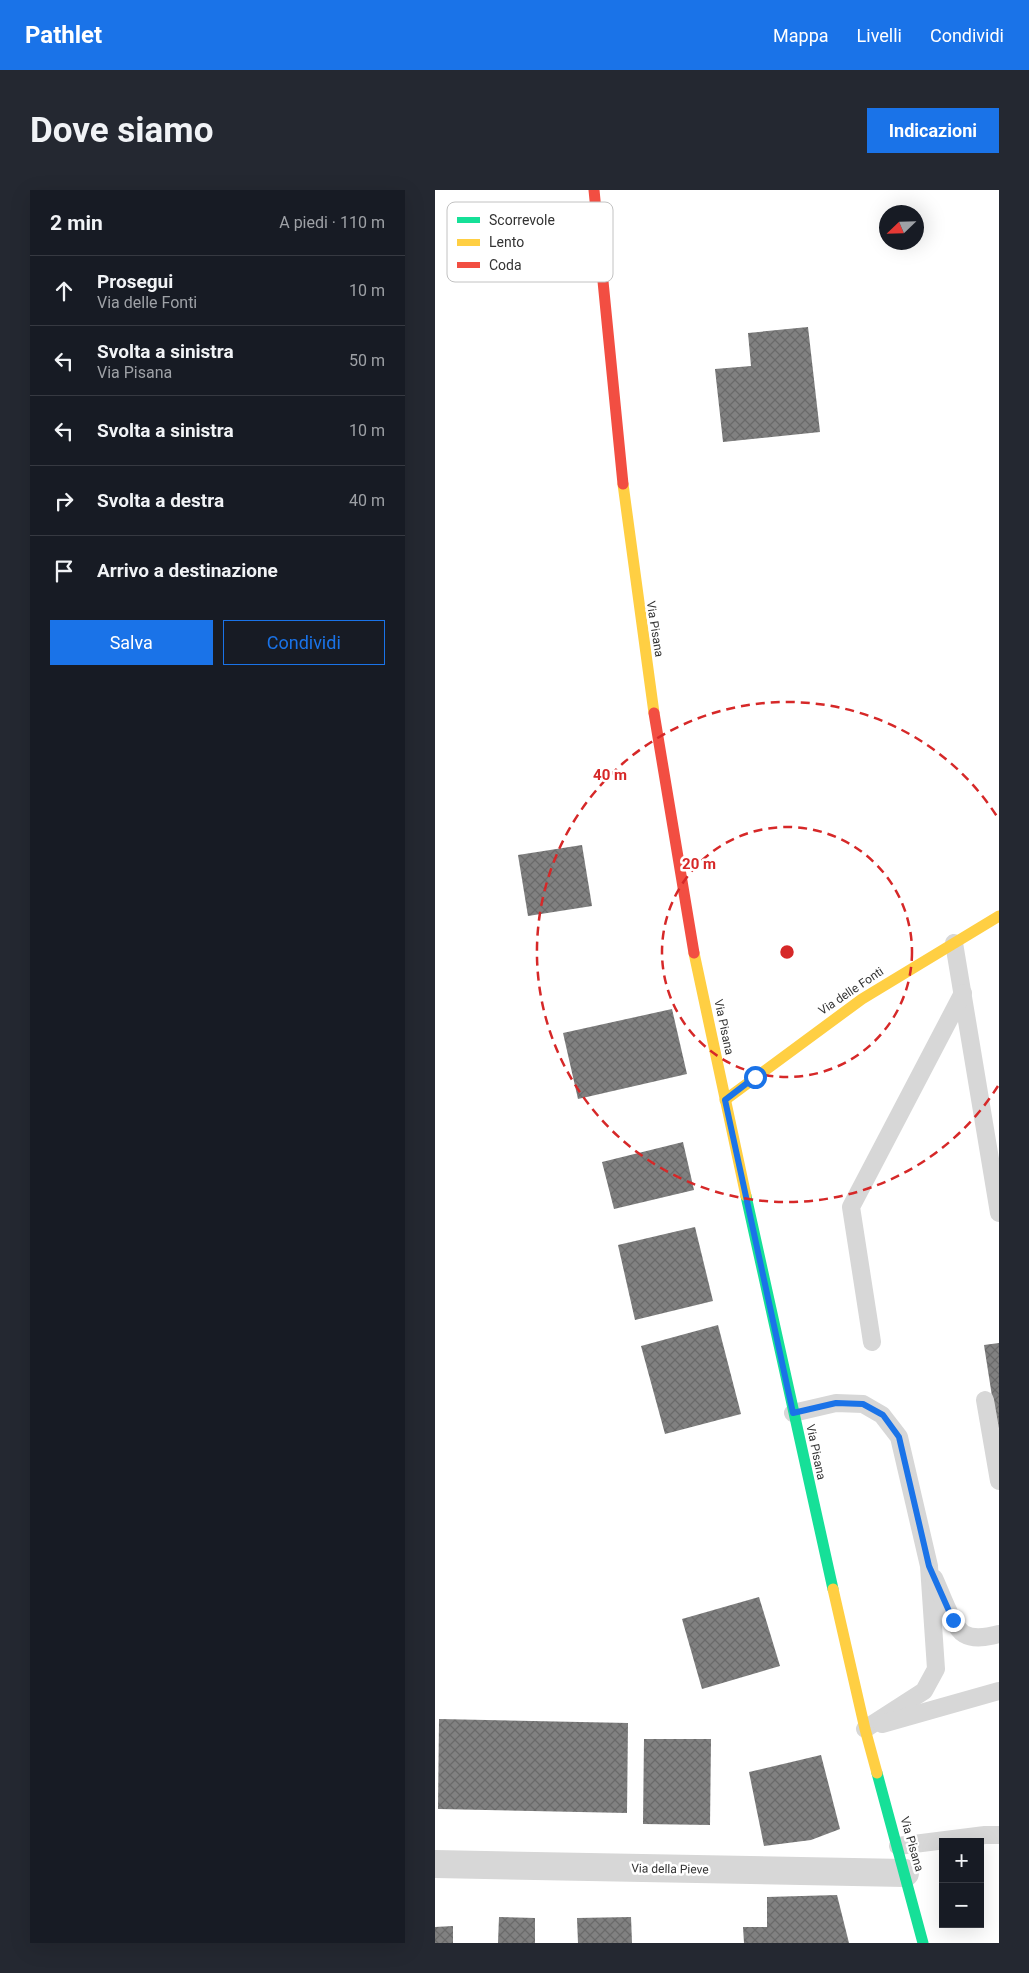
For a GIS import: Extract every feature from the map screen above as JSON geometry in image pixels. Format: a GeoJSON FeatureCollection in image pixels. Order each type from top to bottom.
{"type":"FeatureCollection","features":[{"type":"Feature","properties":{"kind":"main road","name":"Via Pisana"},"geometry":{"type":"LineString","coordinates":[[601,282],[637,603],[666,790],[693,946],[822,1543],[859,1695],[865,1729],[923,1943]]}},
{"type":"Feature","properties":{"kind":"main road","name":"Via delle Fonti"},"geometry":{"type":"LineString","coordinates":[[725,1100],[862,999],[999,916]]}},
{"type":"Feature","properties":{"kind":"street","name":"Via della Pieve"},"geometry":{"type":"LineString","coordinates":[[435,1864],[905,1873]]}},
{"type":"Feature","properties":{"kind":"lane"},"geometry":{"type":"LineString","coordinates":[[954,943],[999,1213]]}},
{"type":"Feature","properties":{"kind":"lane"},"geometry":{"type":"LineString","coordinates":[[872,1342],[851,1207],[963,993]]}},
{"type":"Feature","properties":{"kind":"lane"},"geometry":{"type":"LineString","coordinates":[[985,1400],[999,1481]]}},
{"type":"Feature","properties":{"kind":"lane"},"geometry":{"type":"LineString","coordinates":[[793,1413],[836,1403],[863,1404],[883,1415],[899,1437],[929,1566],[936,1669],[924,1691],[865,1729]]}},
{"type":"Feature","properties":{"kind":"lane"},"geometry":{"type":"LineString","coordinates":[[929,1566],[953,1620],[964,1634],[984,1638],[999,1634]]}},
{"type":"Feature","properties":{"kind":"lane"},"geometry":{"type":"LineString","coordinates":[[865,1729],[999,1691]]}},
{"type":"Feature","properties":{"kind":"lane"},"geometry":{"type":"LineString","coordinates":[[898,1846],[985,1835],[999,1835]]}},
{"type":"Feature","properties":{"kind":"building"},"geometry":{"type":"Polygon","coordinates":[[[808,327],[820,432],[723,442],[715,369],[751,366],[748,333],[808,327]]]}},
{"type":"Feature","properties":{"kind":"building"},"geometry":{"type":"Polygon","coordinates":[[[582,845],[592,906],[528,916],[518,855],[582,845]]]}},
{"type":"Feature","properties":{"kind":"building"},"geometry":{"type":"Polygon","coordinates":[[[672,1009],[687,1074],[578,1099],[563,1033],[672,1009]]]}},
{"type":"Feature","properties":{"kind":"building"},"geometry":{"type":"Polygon","coordinates":[[[683,1142],[694,1190],[614,1209],[602,1162],[683,1142]]]}},
{"type":"Feature","properties":{"kind":"building"},"geometry":{"type":"Polygon","coordinates":[[[695,1227],[713,1301],[635,1320],[618,1245],[695,1227]]]}},
{"type":"Feature","properties":{"kind":"building"},"geometry":{"type":"Polygon","coordinates":[[[718,1325],[741,1414],[665,1434],[641,1346],[718,1325]]]}},
{"type":"Feature","properties":{"kind":"building"},"geometry":{"type":"Polygon","coordinates":[[[999,1343],[999,1435],[998,1435],[984,1345],[999,1343]]]}},
{"type":"Feature","properties":{"kind":"building"},"geometry":{"type":"Polygon","coordinates":[[[759,1597],[780,1666],[702,1689],[682,1619],[759,1597]]]}},
{"type":"Feature","properties":{"kind":"building"},"geometry":{"type":"Polygon","coordinates":[[[439,1719],[628,1723],[627,1813],[438,1809],[439,1719]]]}},
{"type":"Feature","properties":{"kind":"building"},"geometry":{"type":"Polygon","coordinates":[[[644,1739],[711,1739],[710,1825],[643,1824],[644,1739]]]}},
{"type":"Feature","properties":{"kind":"building"},"geometry":{"type":"Polygon","coordinates":[[[821,1755],[840,1829],[811,1840],[764,1846],[749,1772],[821,1755]]]}},
{"type":"Feature","properties":{"kind":"building"},"geometry":{"type":"Polygon","coordinates":[[[837,1895],[849,1943],[744,1943],[743,1927],[767,1927],[767,1897],[837,1895]]]}},
{"type":"Feature","properties":{"kind":"building"},"geometry":{"type":"Polygon","coordinates":[[[499,1917],[535,1918],[535,1943],[498,1943],[499,1917]]]}},
{"type":"Feature","properties":{"kind":"building"},"geometry":{"type":"Polygon","coordinates":[[[631,1917],[632,1943],[578,1943],[577,1918],[631,1917]]]}},
{"type":"Feature","properties":{"kind":"building"},"geometry":{"type":"Polygon","coordinates":[[[453,1926],[453,1943],[435,1943],[435,1927],[453,1926]]]}},
{"type":"Feature","properties":{"kind":"traffic: fast"},"geometry":{"type":"LineString","coordinates":[[746,1196],[833,1589]]}},
{"type":"Feature","properties":{"kind":"traffic: fast"},"geometry":{"type":"LineString","coordinates":[[877,1773],[923,1943]]}},
{"type":"Feature","properties":{"kind":"traffic: slow"},"geometry":{"type":"LineString","coordinates":[[623,484],[654,713]]}},
{"type":"Feature","properties":{"kind":"traffic: slow"},"geometry":{"type":"LineString","coordinates":[[725,1100],[862,999],[999,916]]}},
{"type":"Feature","properties":{"kind":"traffic: slow"},"geometry":{"type":"LineString","coordinates":[[694,953],[746,1196]]}},
{"type":"Feature","properties":{"kind":"traffic: slow"},"geometry":{"type":"LineString","coordinates":[[833,1589],[877,1773]]}},
{"type":"Feature","properties":{"kind":"traffic: jam"},"geometry":{"type":"LineString","coordinates":[[594,190],[595,202]]}},
{"type":"Feature","properties":{"kind":"traffic: jam"},"geometry":{"type":"LineString","coordinates":[[603,282],[623,484]]}},
{"type":"Feature","properties":{"kind":"traffic: jam"},"geometry":{"type":"LineString","coordinates":[[654,713],[694,953]]}},
{"type":"Feature","properties":{"kind":"route"},"geometry":{"type":"LineString","coordinates":[[755,1077],[725,1100],[793,1413],[836,1403],[863,1404],[883,1415],[899,1437],[929,1566],[953,1620]]}}]}
